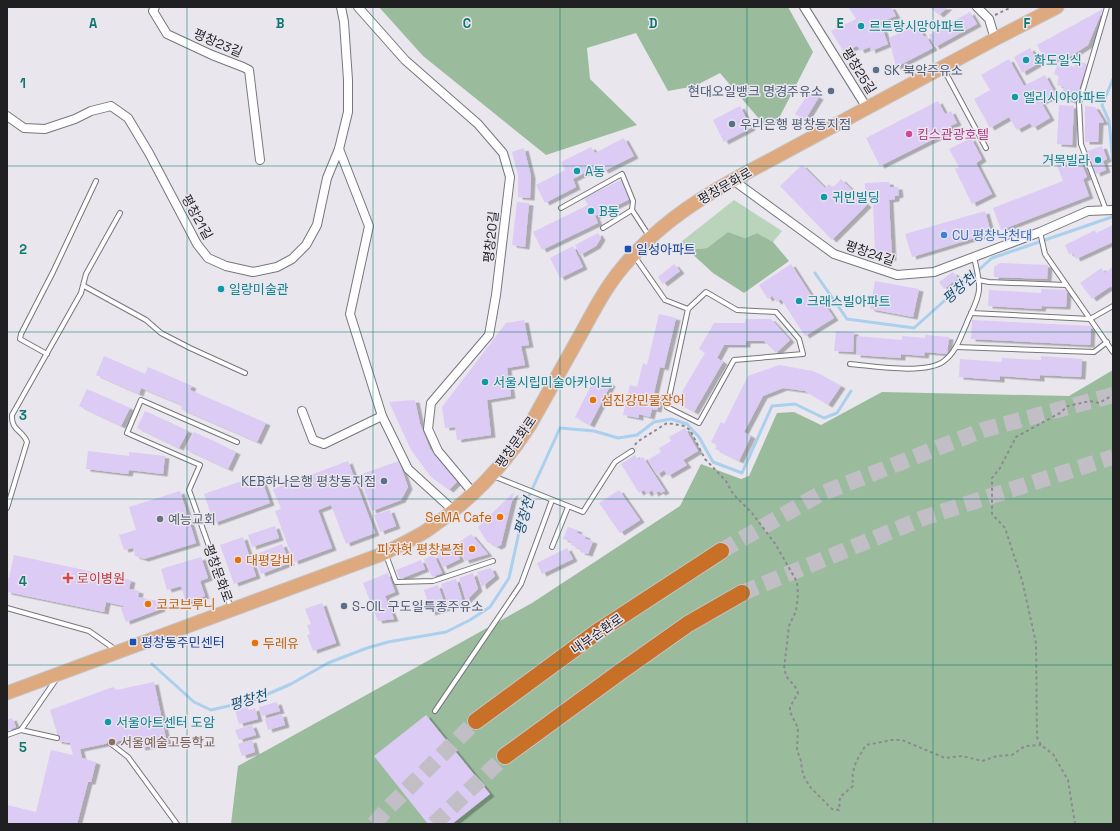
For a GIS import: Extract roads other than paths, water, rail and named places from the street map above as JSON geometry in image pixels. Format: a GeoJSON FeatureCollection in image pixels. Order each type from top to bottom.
{"type":"FeatureCollection","features":[{"type":"Feature","properties":{"kind":"highway","name":"내부순환로"},"geometry":{"type":"LineString","coordinates":[[476,722],[598,632],[721,551]]}},
{"type":"Feature","properties":{"kind":"highway"},"geometry":{"type":"LineString","coordinates":[[505,756],[688,624],[742,593]]}},
{"type":"Feature","properties":{"kind":"main road","name":"평창문화로"},"geometry":{"type":"LineString","coordinates":[[7,693],[385,553],[425,532],[474,494],[492,476],[520,441],[616,275],[650,238],[678,214],[703,197],[733,180],[1057,7]]}},
{"type":"Feature","properties":{"kind":"street","name":"평창23길"},"geometry":{"type":"LineString","coordinates":[[155,7],[153,11],[167,34],[249,70],[260,160]]}},
{"type":"Feature","properties":{"kind":"street","name":"평창21길"},"geometry":{"type":"LineString","coordinates":[[7,116],[24,128],[45,129],[75,119],[91,111],[111,106],[128,118],[149,153],[197,244],[208,258],[226,266],[253,272],[278,267],[292,259],[306,245],[317,225],[328,178],[339,149],[348,112],[348,80],[344,22],[341,7]]}},
{"type":"Feature","properties":{"kind":"street","name":"평창20길"},"geometry":{"type":"LineString","coordinates":[[358,7],[405,60],[478,124],[504,153],[510,177],[496,295],[489,335],[430,403],[428,429],[438,451],[474,494]]}},
{"type":"Feature","properties":{"kind":"street","name":"평창25길"},"geometry":{"type":"LineString","coordinates":[[804,7],[867,108]]}},
{"type":"Feature","properties":{"kind":"street"},"geometry":{"type":"LineString","coordinates":[[977,7],[989,19],[995,39]]}},
{"type":"Feature","properties":{"kind":"street"},"geometry":{"type":"LineString","coordinates":[[339,149],[369,226],[350,314],[382,416],[408,469],[453,510]]}},
{"type":"Feature","properties":{"kind":"street","name":"평창24길"},"geometry":{"type":"LineString","coordinates":[[733,180],[834,254],[897,275],[934,272],[1040,232],[1088,211],[1109,210]]}},
{"type":"Feature","properties":{"kind":"street"},"geometry":{"type":"LineString","coordinates":[[302,411],[313,440],[324,444],[382,416]]}},
{"type":"Feature","properties":{"kind":"lane"},"geometry":{"type":"LineString","coordinates":[[1107,7],[1079,103],[1081,144],[1109,210]]}},
{"type":"Feature","properties":{"kind":"lane"},"geometry":{"type":"LineString","coordinates":[[943,68],[986,148]]}},
{"type":"Feature","properties":{"kind":"lane"},"geometry":{"type":"LineString","coordinates":[[561,208],[622,174],[631,193],[633,201],[632,210],[650,238]]}},
{"type":"Feature","properties":{"kind":"lane"},"geometry":{"type":"LineString","coordinates":[[47,354],[20,339],[21,334],[53,272],[96,180]]}},
{"type":"Feature","properties":{"kind":"lane"},"geometry":{"type":"LineString","coordinates":[[603,228],[632,210]]}},
{"type":"Feature","properties":{"kind":"lane"},"geometry":{"type":"LineString","coordinates":[[7,508],[26,442],[25,437],[14,428],[12,415],[81,293],[86,274],[120,213]]}},
{"type":"Feature","properties":{"kind":"lane"},"geometry":{"type":"LineString","coordinates":[[1040,232],[1045,254],[1113,352]]}},
{"type":"Feature","properties":{"kind":"lane"},"geometry":{"type":"LineString","coordinates":[[633,255],[665,300],[688,309]]}},
{"type":"Feature","properties":{"kind":"lane"},"geometry":{"type":"LineString","coordinates":[[850,364],[897,368],[923,367],[936,365],[944,361],[956,347],[979,290],[974,257]]}},
{"type":"Feature","properties":{"kind":"lane"},"geometry":{"type":"LineString","coordinates":[[978,280],[989,282],[1066,285]]}},
{"type":"Feature","properties":{"kind":"lane"},"geometry":{"type":"LineString","coordinates":[[84,286],[146,320],[161,333],[245,373]]}},
{"type":"Feature","properties":{"kind":"lane"},"geometry":{"type":"LineString","coordinates":[[706,292],[737,310],[776,312],[799,339],[803,354],[734,360],[698,423],[666,407],[688,309],[706,292]]}},
{"type":"Feature","properties":{"kind":"lane"},"geometry":{"type":"LineString","coordinates":[[971,313],[1090,318],[1113,306]]}},
{"type":"Feature","properties":{"kind":"lane"},"geometry":{"type":"LineString","coordinates":[[956,347],[1094,352],[1107,342]]}},
{"type":"Feature","properties":{"kind":"lane","name":"평창문화로"},"geometry":{"type":"LineString","coordinates":[[231,610],[189,490],[200,465],[127,433],[141,400],[237,442]]}},
{"type":"Feature","properties":{"kind":"lane","name":"평창문화로"},"geometry":{"type":"LineString","coordinates":[[492,476],[582,512],[615,462],[632,451]]}},
{"type":"Feature","properties":{"kind":"lane"},"geometry":{"type":"LineString","coordinates":[[435,711],[521,584],[552,500]]}},
{"type":"Feature","properties":{"kind":"lane"},"geometry":{"type":"LineString","coordinates":[[552,547],[568,506]]}},
{"type":"Feature","properties":{"kind":"lane"},"geometry":{"type":"LineString","coordinates":[[385,553],[396,582],[433,581],[493,561]]}},
{"type":"Feature","properties":{"kind":"lane"},"geometry":{"type":"LineString","coordinates":[[7,608],[88,632],[118,652]]}},
{"type":"Feature","properties":{"kind":"lane"},"geometry":{"type":"LineString","coordinates":[[21,730],[61,673]]}},
{"type":"Feature","properties":{"kind":"lane"},"geometry":{"type":"LineString","coordinates":[[7,734],[21,730],[57,738]]}},
{"type":"Feature","properties":{"kind":"lane"},"geometry":{"type":"LineString","coordinates":[[110,743],[128,757],[177,824]]}},
{"type":"Feature","properties":{"kind":"waterway","name":"평창천"},"geometry":{"type":"LineString","coordinates":[[1113,79],[1102,105],[1109,121],[1113,162]]}},
{"type":"Feature","properties":{"kind":"waterway","name":"평창천"},"geometry":{"type":"LineString","coordinates":[[815,273],[847,319],[914,328],[992,258],[1112,217],[1113,204]]}},
{"type":"Feature","properties":{"kind":"waterway","name":"평창천"},"geometry":{"type":"LineString","coordinates":[[152,664],[194,702],[211,710],[254,700],[291,684],[328,663],[367,648],[388,642],[446,632],[470,620],[490,607],[509,578],[525,505],[560,428],[594,431],[618,438],[637,435],[654,422],[671,419],[687,424],[699,437],[713,462],[742,473],[772,406],[795,404],[824,418],[837,413],[851,391]]}},
{"type":"Feature","properties":{"kind":"tunnel"},"geometry":{"type":"LineString","coordinates":[[721,551],[818,495],[983,430],[1113,395]]}},
{"type":"Feature","properties":{"kind":"tunnel"},"geometry":{"type":"LineString","coordinates":[[742,593],[926,517],[1113,457]]}},
{"type":"Feature","properties":{"kind":"tunnel"},"geometry":{"type":"LineString","coordinates":[[374,824],[388,808],[476,721]]}},
{"type":"Feature","properties":{"kind":"tunnel"},"geometry":{"type":"LineString","coordinates":[[434,824],[505,756]]}},
{"type":"Feature","properties":{"kind":"place","name":"르트랑시망아파트"},"geometry":{"type":"Point","coordinates":[861,26]}},
{"type":"Feature","properties":{"kind":"place","name":"화도일식"},"geometry":{"type":"Point","coordinates":[1026,60]}},
{"type":"Feature","properties":{"kind":"place","name":"SK 북악주유소"},"geometry":{"type":"Point","coordinates":[876,70]}},
{"type":"Feature","properties":{"kind":"place","name":"현대오일뱅크 명경주유소"},"geometry":{"type":"Point","coordinates":[831,91]}},
{"type":"Feature","properties":{"kind":"place","name":"엘리시아아파트"},"geometry":{"type":"Point","coordinates":[1015,97]}},
{"type":"Feature","properties":{"kind":"place","name":"우리은행 평창동지점"},"geometry":{"type":"Point","coordinates":[732,124]}},
{"type":"Feature","properties":{"kind":"place","name":"킴스관광호텔"},"geometry":{"type":"Point","coordinates":[909,134]}},
{"type":"Feature","properties":{"kind":"place","name":"거목빌라"},"geometry":{"type":"Point","coordinates":[1098,160]}},
{"type":"Feature","properties":{"kind":"place","name":"A동"},"geometry":{"type":"Point","coordinates":[577,171]}},
{"type":"Feature","properties":{"kind":"place","name":"귀빈빌딩"},"geometry":{"type":"Point","coordinates":[824,197]}},
{"type":"Feature","properties":{"kind":"place","name":"B동"},"geometry":{"type":"Point","coordinates":[591,211]}},
{"type":"Feature","properties":{"kind":"place","name":"CU 평창낙천대"},"geometry":{"type":"Point","coordinates":[944,235]}},
{"type":"Feature","properties":{"kind":"place","name":"일성아파트"},"geometry":{"type":"Point","coordinates":[628,249]}},
{"type":"Feature","properties":{"kind":"place","name":"일랑미술관"},"geometry":{"type":"Point","coordinates":[221,289]}},
{"type":"Feature","properties":{"kind":"place","name":"크래스빌아파트"},"geometry":{"type":"Point","coordinates":[799,301]}},
{"type":"Feature","properties":{"kind":"place","name":"서울시립미술아카이브"},"geometry":{"type":"Point","coordinates":[485,382]}},
{"type":"Feature","properties":{"kind":"place","name":"섬진강민물장어"},"geometry":{"type":"Point","coordinates":[593,400]}},
{"type":"Feature","properties":{"kind":"place","name":"KEB하나은행 평창동지점"},"geometry":{"type":"Point","coordinates":[384,481]}},
{"type":"Feature","properties":{"kind":"place","name":"SeMA Cafe"},"geometry":{"type":"Point","coordinates":[500,517]}},
{"type":"Feature","properties":{"kind":"place","name":"예능교회"},"geometry":{"type":"Point","coordinates":[160,519]}},
{"type":"Feature","properties":{"kind":"place","name":"피자헛 평창본점"},"geometry":{"type":"Point","coordinates":[472,549]}},
{"type":"Feature","properties":{"kind":"place","name":"대평갈비"},"geometry":{"type":"Point","coordinates":[238,560]}},
{"type":"Feature","properties":{"kind":"place","name":"로이병원"},"geometry":{"type":"Point","coordinates":[68,578]}},
{"type":"Feature","properties":{"kind":"place","name":"코코브루니"},"geometry":{"type":"Point","coordinates":[148,604]}},
{"type":"Feature","properties":{"kind":"place","name":"S-OIL 구도일특종주유소"},"geometry":{"type":"Point","coordinates":[344,606]}},
{"type":"Feature","properties":{"kind":"place","name":"평창동주민센터"},"geometry":{"type":"Point","coordinates":[133,642]}},
{"type":"Feature","properties":{"kind":"place","name":"두레유"},"geometry":{"type":"Point","coordinates":[255,643]}},
{"type":"Feature","properties":{"kind":"place","name":"서울아트센터 도암"},"geometry":{"type":"Point","coordinates":[108,722]}},
{"type":"Feature","properties":{"kind":"place","name":"서울예술고등학교"},"geometry":{"type":"Point","coordinates":[112,742]}}]}
